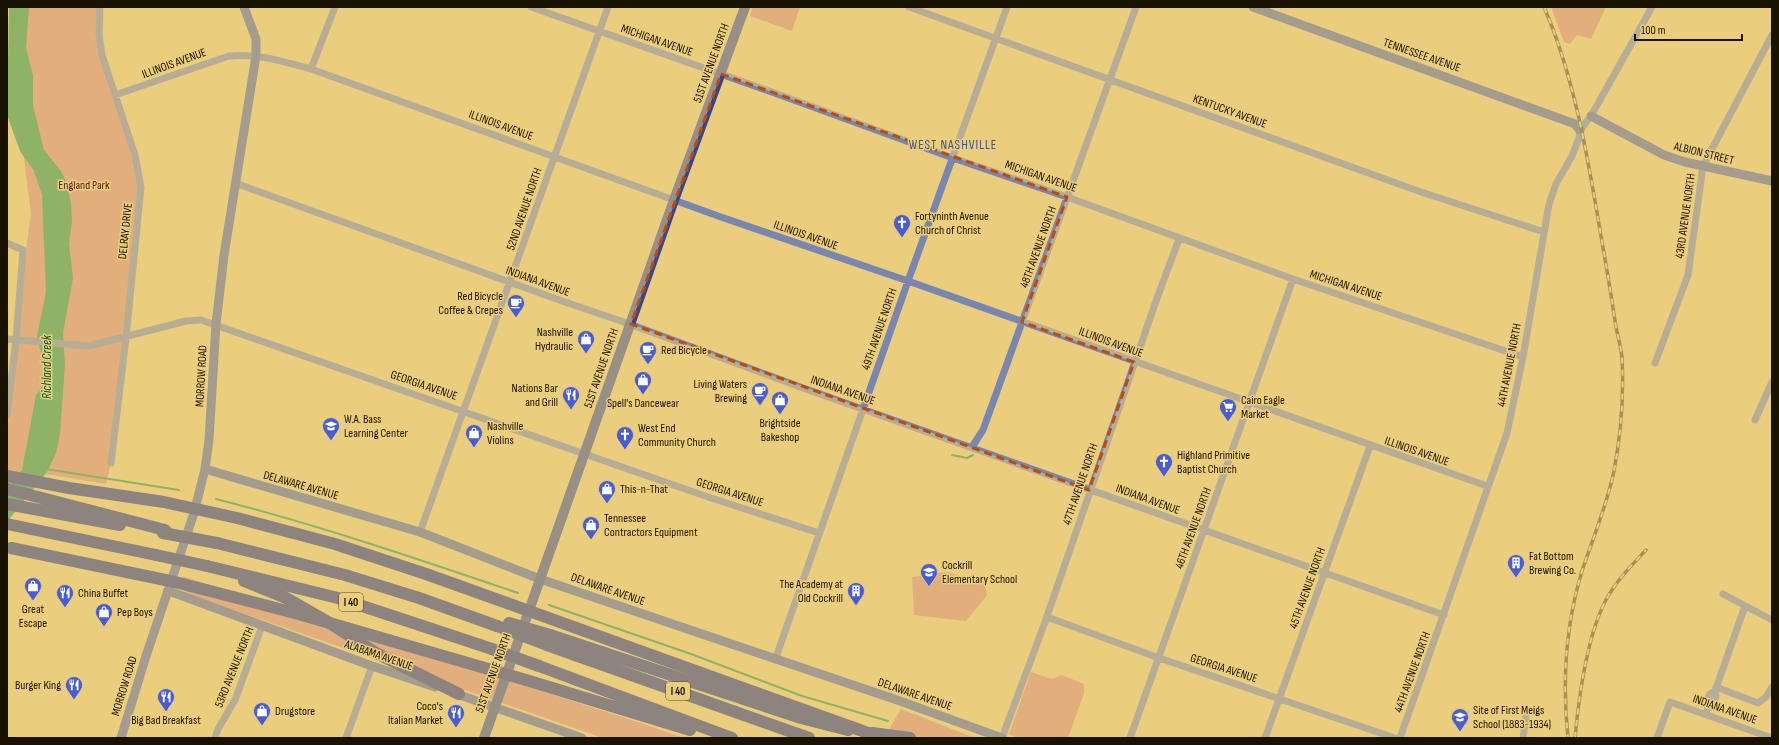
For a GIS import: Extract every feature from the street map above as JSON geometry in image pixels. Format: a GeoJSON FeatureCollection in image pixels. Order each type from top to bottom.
{"type":"FeatureCollection","features":[{"type":"Feature","properties":{"kind":"highway"},"geometry":{"type":"LineString","coordinates":[[7,476],[69,488],[164,502],[230,516],[335,544],[434,577],[882,738]]}},
{"type":"Feature","properties":{"kind":"highway"},"geometry":{"type":"LineString","coordinates":[[7,490],[54,501],[164,531]]}},
{"type":"Feature","properties":{"kind":"highway","name":"I 40"},"geometry":{"type":"LineString","coordinates":[[7,504],[50,513],[164,531],[345,575],[548,640],[809,738]]}},
{"type":"Feature","properties":{"kind":"highway","name":"I 40"},"geometry":{"type":"LineString","coordinates":[[7,524],[207,566],[338,598],[492,649],[732,738]]}},
{"type":"Feature","properties":{"kind":"highway"},"geometry":{"type":"LineString","coordinates":[[7,548],[182,584],[295,613],[526,680],[718,738]]}},
{"type":"Feature","properties":{"kind":"highway"},"geometry":{"type":"LineString","coordinates":[[207,566],[286,598],[328,622],[376,653],[459,694]]}},
{"type":"Feature","properties":{"kind":"highway"},"geometry":{"type":"LineString","coordinates":[[548,640],[801,718],[843,729],[910,738]]}},
{"type":"Feature","properties":{"kind":"main road","name":"51ST AVENUE NORTH"},"geometry":{"type":"LineString","coordinates":[[484,738],[674,200],[745,7]]}},
{"type":"Feature","properties":{"kind":"street","name":"DELRAY DRIVE"},"geometry":{"type":"LineString","coordinates":[[100,7],[99,34],[101,50],[136,155],[141,187],[126,338],[111,463]]}},
{"type":"Feature","properties":{"kind":"street","name":"MORROW ROAD"},"geometry":{"type":"LineString","coordinates":[[121,738],[146,656],[194,513],[205,469],[212,406],[216,324],[224,255],[256,56],[256,39],[244,7]]}},
{"type":"Feature","properties":{"kind":"street"},"geometry":{"type":"LineString","coordinates":[[311,69],[335,7]]}},
{"type":"Feature","properties":{"kind":"street","name":"MICHIGAN AVENUE"},"geometry":{"type":"LineString","coordinates":[[530,7],[953,158],[1068,196],[1293,279],[1522,357]]}},
{"type":"Feature","properties":{"kind":"street","name":"52ND AVENUE NORTH"},"geometry":{"type":"LineString","coordinates":[[420,532],[511,282],[608,7]]}},
{"type":"Feature","properties":{"kind":"street","name":"KENTUCKY AVENUE"},"geometry":{"type":"LineString","coordinates":[[910,7],[1422,192],[1544,232]]}},
{"type":"Feature","properties":{"kind":"street","name":"49TH AVENUE NORTH"},"geometry":{"type":"LineString","coordinates":[[775,660],[908,281],[1007,7]]}},
{"type":"Feature","properties":{"kind":"street","name":"48TH AVENUE NORTH"},"geometry":{"type":"LineString","coordinates":[[972,447],[983,430],[1111,80],[1136,7]]}},
{"type":"Feature","properties":{"kind":"street","name":"TENNESSEE AVENUE"},"geometry":{"type":"LineString","coordinates":[[1253,7],[1575,124],[1580,130]]}},
{"type":"Feature","properties":{"kind":"street","name":"44TH AVENUE NORTH"},"geometry":{"type":"LineString","coordinates":[[1400,738],[1444,615],[1487,486],[1507,433],[1549,204],[1556,184],[1572,156],[1579,138],[1580,130],[1591,116],[1652,7]]}},
{"type":"Feature","properties":{"kind":"street","name":"43RD AVENUE NORTH"},"geometry":{"type":"LineString","coordinates":[[1655,363],[1688,275],[1703,166],[1772,35]]}},
{"type":"Feature","properties":{"kind":"street","name":"ILLINOIS AVENUE"},"geometry":{"type":"LineString","coordinates":[[115,95],[212,60],[229,56],[245,54],[311,69],[674,200],[908,281],[1370,446],[1487,486]]}},
{"type":"Feature","properties":{"kind":"street","name":"ALBION STREET"},"geometry":{"type":"LineString","coordinates":[[1591,116],[1664,155],[1703,166],[1772,181]]}},
{"type":"Feature","properties":{"kind":"street","name":"INDIANA AVENUE"},"geometry":{"type":"LineString","coordinates":[[235,183],[631,324],[1089,490],[1444,615]]}},
{"type":"Feature","properties":{"kind":"street","name":"47TH AVENUE NORTH"},"geometry":{"type":"LineString","coordinates":[[1002,738],[1179,238]]}},
{"type":"Feature","properties":{"kind":"street"},"geometry":{"type":"LineString","coordinates":[[7,243],[23,250],[16,340],[7,415]]}},
{"type":"Feature","properties":{"kind":"street","name":"46TH AVENUE NORTH"},"geometry":{"type":"LineString","coordinates":[[1130,738],[1293,279]]}},
{"type":"Feature","properties":{"kind":"street","name":"GEORGIA AVENUE"},"geometry":{"type":"LineString","coordinates":[[7,339],[79,346],[95,345],[186,321],[201,320],[464,410],[708,497],[819,533]]}},
{"type":"Feature","properties":{"kind":"street"},"geometry":{"type":"LineString","coordinates":[[1755,420],[1772,382]]}},
{"type":"Feature","properties":{"kind":"street","name":"45TH AVENUE NORTH"},"geometry":{"type":"LineString","coordinates":[[1265,738],[1370,446]]}},
{"type":"Feature","properties":{"kind":"street","name":"DELAWARE AVENUE"},"geometry":{"type":"LineString","coordinates":[[205,469],[420,532],[540,579],[775,660],[891,698],[1002,738]]}},
{"type":"Feature","properties":{"kind":"street","name":"ALABAMA AVENUE"},"geometry":{"type":"LineString","coordinates":[[168,591],[372,666],[495,706],[582,738]]}},
{"type":"Feature","properties":{"kind":"street"},"geometry":{"type":"LineString","coordinates":[[1723,594],[1772,620]]}},
{"type":"Feature","properties":{"kind":"street"},"geometry":{"type":"LineString","coordinates":[[1706,711],[1706,704],[1710,694],[1715,689],[1745,606]]}},
{"type":"Feature","properties":{"kind":"street","name":"GEORGIA AVENUE"},"geometry":{"type":"LineString","coordinates":[[1046,616],[1158,658],[1396,738]]}},
{"type":"Feature","properties":{"kind":"street","name":"53RD AVENUE NORTH"},"geometry":{"type":"LineString","coordinates":[[215,738],[218,729],[238,693],[262,626]]}},
{"type":"Feature","properties":{"kind":"street"},"geometry":{"type":"LineString","coordinates":[[346,738],[372,666]]}},
{"type":"Feature","properties":{"kind":"street"},"geometry":{"type":"LineString","coordinates":[[1715,689],[1758,704],[1766,697],[1772,687]]}},
{"type":"Feature","properties":{"kind":"street","name":"INDIANA AVENUE"},"geometry":{"type":"LineString","coordinates":[[1657,738],[1670,702],[1706,711],[1772,738]]}},
{"type":"Feature","properties":{"kind":"street"},"geometry":{"type":"LineString","coordinates":[[1523,738],[1526,716]]}},
{"type":"Feature","properties":{"kind":"highlighted area"},"geometry":{"type":"Polygon","coordinates":[[[721,74],[1067,197],[1022,322],[1134,362],[1089,490],[631,324],[721,74]]]}},
{"type":"Feature","properties":{"kind":"green space","name":"England Park"},"geometry":{"type":"Polygon","coordinates":[[[14,7],[100,7],[99,34],[140,178],[111,463],[106,484],[39,473],[7,522],[7,434],[19,301],[31,214],[23,151],[14,7]]]}},
{"type":"Feature","properties":{"kind":"green space"},"geometry":{"type":"Polygon","coordinates":[[[753,7],[800,7],[792,31],[750,16],[753,7]]]}},
{"type":"Feature","properties":{"kind":"green space"},"geometry":{"type":"Polygon","coordinates":[[[1551,7],[1606,7],[1591,39],[1577,35],[1570,44],[1564,42],[1551,7]]]}},
{"type":"Feature","properties":{"kind":"green space"},"geometry":{"type":"Polygon","coordinates":[[[947,572],[985,584],[987,595],[966,621],[914,615],[912,577],[947,572]]]}},
{"type":"Feature","properties":{"kind":"green space"},"geometry":{"type":"Polygon","coordinates":[[[182,576],[684,738],[603,738],[185,593],[182,576]]]}},
{"type":"Feature","properties":{"kind":"green space"},"geometry":{"type":"Polygon","coordinates":[[[1031,672],[1052,679],[1062,675],[1084,684],[1084,693],[1068,738],[1018,738],[1009,734],[1031,672]]]}},
{"type":"Feature","properties":{"kind":"green space"},"geometry":{"type":"Polygon","coordinates":[[[901,709],[975,738],[905,738],[888,731],[901,709]]]}},
{"type":"Feature","properties":{"kind":"shaded area"},"geometry":{"type":"Polygon","coordinates":[[[9,7],[29,7],[26,48],[33,75],[33,105],[44,150],[61,171],[66,181],[71,203],[72,222],[69,244],[73,278],[63,333],[65,365],[60,434],[56,453],[47,472],[7,522],[7,490],[22,470],[36,395],[49,375],[37,336],[46,292],[42,195],[34,171],[20,151],[7,115],[9,7]]]}},
{"type":"Feature","properties":{"kind":"waterway"},"geometry":{"type":"LineString","coordinates":[[952,455],[967,458],[973,455]]}},
{"type":"Feature","properties":{"kind":"waterway"},"geometry":{"type":"LineString","coordinates":[[46,469],[179,490]]}},
{"type":"Feature","properties":{"kind":"waterway"},"geometry":{"type":"LineString","coordinates":[[216,499],[330,531],[518,593]]}},
{"type":"Feature","properties":{"kind":"waterway"},"geometry":{"type":"LineString","coordinates":[[549,605],[691,654],[802,696],[888,721]]}},
{"type":"Feature","properties":{"kind":"railway"},"geometry":{"type":"LineString","coordinates":[[1544,7],[1564,62],[1579,120],[1591,178],[1621,349],[1623,372],[1621,415],[1614,471],[1604,509],[1582,571],[1572,613],[1566,654],[1565,675],[1568,738]]}},
{"type":"Feature","properties":{"kind":"railway"},"geometry":{"type":"LineString","coordinates":[[1575,738],[1585,666],[1594,629],[1600,613],[1615,585],[1646,550]]}},
{"type":"Feature","properties":{"kind":"place","name":"Fortyninth Avenue Church of Christ"},"geometry":{"type":"Point","coordinates":[902,238]}},
{"type":"Feature","properties":{"kind":"place","name":"Red Bicycle Coffee & Crepes"},"geometry":{"type":"Point","coordinates":[516,318]}},
{"type":"Feature","properties":{"kind":"place","name":"Nashville Hydraulic"},"geometry":{"type":"Point","coordinates":[586,354]}},
{"type":"Feature","properties":{"kind":"place","name":"Red Bicycle"},"geometry":{"type":"Point","coordinates":[648,365]}},
{"type":"Feature","properties":{"kind":"place","name":"Spell's Dancewear"},"geometry":{"type":"Point","coordinates":[643,395]}},
{"type":"Feature","properties":{"kind":"place","name":"Living Waters Brewing"},"geometry":{"type":"Point","coordinates":[760,406]}},
{"type":"Feature","properties":{"kind":"place","name":"Nations Bar and Grill"},"geometry":{"type":"Point","coordinates":[571,410]}},
{"type":"Feature","properties":{"kind":"place","name":"Brightside Bakeshop"},"geometry":{"type":"Point","coordinates":[780,415]}},
{"type":"Feature","properties":{"kind":"place","name":"Cairo Eagle Market"},"geometry":{"type":"Point","coordinates":[1228,422]}},
{"type":"Feature","properties":{"kind":"place","name":"W.A. Bass Learning Center"},"geometry":{"type":"Point","coordinates":[331,441]}},
{"type":"Feature","properties":{"kind":"place","name":"Nashville Violins"},"geometry":{"type":"Point","coordinates":[474,448]}},
{"type":"Feature","properties":{"kind":"place","name":"West End Community Church"},"geometry":{"type":"Point","coordinates":[625,450]}},
{"type":"Feature","properties":{"kind":"place","name":"Highland Primitive Baptist Church"},"geometry":{"type":"Point","coordinates":[1164,477]}},
{"type":"Feature","properties":{"kind":"place","name":"This-n-That"},"geometry":{"type":"Point","coordinates":[607,504]}},
{"type":"Feature","properties":{"kind":"place","name":"Tennessee Contractors Equipment"},"geometry":{"type":"Point","coordinates":[591,540]}},
{"type":"Feature","properties":{"kind":"place","name":"Fat Bottom Brewing Co."},"geometry":{"type":"Point","coordinates":[1516,578]}},
{"type":"Feature","properties":{"kind":"place","name":"Cockrill Elementary School"},"geometry":{"type":"Point","coordinates":[929,587]}},
{"type":"Feature","properties":{"kind":"place","name":"Great Escape"},"geometry":{"type":"Point","coordinates":[33,601]}},
{"type":"Feature","properties":{"kind":"place","name":"The Academy at Old Cockrill"},"geometry":{"type":"Point","coordinates":[856,606]}},
{"type":"Feature","properties":{"kind":"place","name":"China Buffet"},"geometry":{"type":"Point","coordinates":[65,608]}},
{"type":"Feature","properties":{"kind":"place","name":"Pep Boys"},"geometry":{"type":"Point","coordinates":[104,627]}},
{"type":"Feature","properties":{"kind":"place","name":"Burger King"},"geometry":{"type":"Point","coordinates":[74,700]}},
{"type":"Feature","properties":{"kind":"place","name":"Big Bad Breakfast"},"geometry":{"type":"Point","coordinates":[166,712]}},
{"type":"Feature","properties":{"kind":"place","name":"Drugstore"},"geometry":{"type":"Point","coordinates":[262,726]}},
{"type":"Feature","properties":{"kind":"place","name":"Coco's Italian Market"},"geometry":{"type":"Point","coordinates":[456,728]}},
{"type":"Feature","properties":{"kind":"place","name":"Site of First Meigs School (1883-1934)"},"geometry":{"type":"Point","coordinates":[1460,732]}},
{"type":"Feature","properties":{"kind":"district","name":"WEST NASHVILLE"},"geometry":{"type":"Point","coordinates":[953,144]}},
{"type":"Feature","properties":{"kind":"water label","name":"Richland Creek"},"geometry":{"type":"Point","coordinates":[46,367]}}]}
